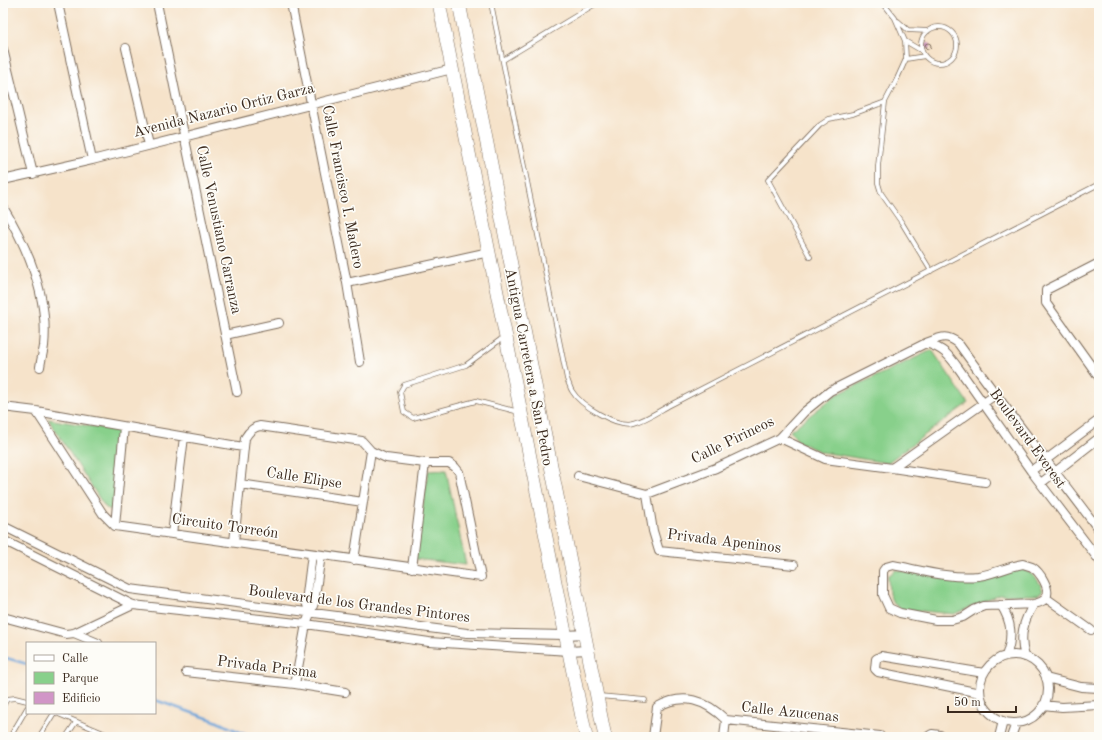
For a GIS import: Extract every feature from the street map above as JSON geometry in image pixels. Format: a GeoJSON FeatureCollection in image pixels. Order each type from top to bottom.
{"type":"FeatureCollection","features":[{"type":"Feature","properties":{"kind":"main road","name":"Antigua Carretera a San Pedro"},"geometry":{"type":"LineString","coordinates":[[439,3],[586,737]]}},
{"type":"Feature","properties":{"kind":"main road","name":"Antigua Carretera a San Pedro"},"geometry":{"type":"LineString","coordinates":[[459,3],[605,737]]}},
{"type":"Feature","properties":{"kind":"street"},"geometry":{"type":"LineString","coordinates":[[58,3],[92,160]]}},
{"type":"Feature","properties":{"kind":"street","name":"Calle Venustiano Carranza"},"geometry":{"type":"LineString","coordinates":[[157,3],[237,392]]}},
{"type":"Feature","properties":{"kind":"street","name":"Calle Francisco I. Madero"},"geometry":{"type":"LineString","coordinates":[[291,3],[347,283],[360,362]]}},
{"type":"Feature","properties":{"kind":"street"},"geometry":{"type":"LineString","coordinates":[[126,48],[149,145]]}},
{"type":"Feature","properties":{"kind":"street"},"geometry":{"type":"LineString","coordinates":[[3,49],[33,174]]}},
{"type":"Feature","properties":{"kind":"street","name":"Avenida Nazario Ortiz Garza"},"geometry":{"type":"LineString","coordinates":[[3,180],[92,160],[452,69]]}},
{"type":"Feature","properties":{"kind":"street"},"geometry":{"type":"LineString","coordinates":[[3,207],[22,240],[40,291],[44,321],[44,346],[40,367]]}},
{"type":"Feature","properties":{"kind":"street"},"geometry":{"type":"LineString","coordinates":[[347,283],[489,252]]}},
{"type":"Feature","properties":{"kind":"street"},"geometry":{"type":"LineString","coordinates":[[1099,263],[1046,290],[1045,297],[1046,303],[1099,377]]}},
{"type":"Feature","properties":{"kind":"street"},"geometry":{"type":"LineString","coordinates":[[225,335],[279,323]]}},
{"type":"Feature","properties":{"kind":"street","name":"Calle Pirineos"},"geometry":{"type":"LineString","coordinates":[[647,494],[716,468],[780,438],[804,412],[830,392],[926,343],[942,337],[950,337]]}},
{"type":"Feature","properties":{"kind":"street","name":"Boulevard Everest"},"geometry":{"type":"LineString","coordinates":[[950,337],[958,344],[995,395],[1056,472],[1099,530]]}},
{"type":"Feature","properties":{"kind":"street","name":"Boulevard Everest"},"geometry":{"type":"LineString","coordinates":[[926,343],[937,347],[946,353],[959,368],[1031,471],[1099,560]]}},
{"type":"Feature","properties":{"kind":"street"},"geometry":{"type":"LineString","coordinates":[[892,468],[995,395]]}},
{"type":"Feature","properties":{"kind":"street"},"geometry":{"type":"LineString","coordinates":[[3,407],[243,447]]}},
{"type":"Feature","properties":{"kind":"street"},"geometry":{"type":"LineString","coordinates":[[36,412],[103,514],[115,526]]}},
{"type":"Feature","properties":{"kind":"street"},"geometry":{"type":"LineString","coordinates":[[1031,471],[1096,422],[1099,433]]}},
{"type":"Feature","properties":{"kind":"street"},"geometry":{"type":"LineString","coordinates":[[234,542],[243,447],[248,432],[253,428],[260,426],[362,441],[371,451],[354,560]]}},
{"type":"Feature","properties":{"kind":"street"},"geometry":{"type":"LineString","coordinates":[[115,526],[124,427]]}},
{"type":"Feature","properties":{"kind":"street"},"geometry":{"type":"LineString","coordinates":[[172,534],[184,437]]}},
{"type":"Feature","properties":{"kind":"street"},"geometry":{"type":"LineString","coordinates":[[780,438],[825,459],[985,482]]}},
{"type":"Feature","properties":{"kind":"street"},"geometry":{"type":"LineString","coordinates":[[1041,483],[1099,438]]}},
{"type":"Feature","properties":{"kind":"street","name":"Circuito Torreón"},"geometry":{"type":"LineString","coordinates":[[115,526],[481,577],[459,472],[455,466],[449,463],[425,463],[386,458],[371,451]]}},
{"type":"Feature","properties":{"kind":"street"},"geometry":{"type":"LineString","coordinates":[[412,568],[425,463]]}},
{"type":"Feature","properties":{"kind":"street"},"geometry":{"type":"LineString","coordinates":[[578,476],[647,494]]}},
{"type":"Feature","properties":{"kind":"street","name":"Calle Elipse"},"geometry":{"type":"LineString","coordinates":[[240,484],[363,502]]}},
{"type":"Feature","properties":{"kind":"street","name":"Privada Apeninos"},"geometry":{"type":"LineString","coordinates":[[647,494],[653,530],[659,551],[794,565]]}},
{"type":"Feature","properties":{"kind":"street","name":"Boulevard de los Grandes Pintores"},"geometry":{"type":"LineString","coordinates":[[3,526],[130,589],[467,633],[585,634]]}},
{"type":"Feature","properties":{"kind":"street","name":"Boulevard de los Grandes Pintores"},"geometry":{"type":"LineString","coordinates":[[3,540],[133,605],[306,624],[429,642],[569,651],[587,650]]}},
{"type":"Feature","properties":{"kind":"street"},"geometry":{"type":"LineString","coordinates":[[310,613],[306,602],[312,554]]}},
{"type":"Feature","properties":{"kind":"street"},"geometry":{"type":"LineString","coordinates":[[295,684],[306,624],[314,603],[321,555]]}},
{"type":"Feature","properties":{"kind":"street"},"geometry":{"type":"LineString","coordinates":[[1023,564],[1032,567],[1042,577],[1046,584],[1046,598],[1042,602],[1034,604],[984,606],[963,617],[952,620],[936,620],[900,613],[889,608],[883,595],[883,571],[886,567],[893,565],[960,577],[980,576],[1010,566],[1023,564]]}},
{"type":"Feature","properties":{"kind":"street"},"geometry":{"type":"LineString","coordinates":[[3,617],[55,632],[66,634],[74,633],[133,605],[130,589]]}},
{"type":"Feature","properties":{"kind":"street"},"geometry":{"type":"LineString","coordinates":[[1046,598],[1091,630]]}},
{"type":"Feature","properties":{"kind":"street"},"geometry":{"type":"LineString","coordinates":[[1025,657],[1021,639],[1022,630],[1034,604]]}},
{"type":"Feature","properties":{"kind":"street"},"geometry":{"type":"LineString","coordinates":[[1001,605],[1006,613],[1011,630],[1011,638],[1006,656]]}},
{"type":"Feature","properties":{"kind":"street"},"geometry":{"type":"LineString","coordinates":[[74,633],[96,642]]}},
{"type":"Feature","properties":{"kind":"street"},"geometry":{"type":"LineString","coordinates":[[980,693],[878,672],[875,669],[876,659],[881,656],[984,673]]}},
{"type":"Feature","properties":{"kind":"street"},"geometry":{"type":"LineString","coordinates":[[1006,656],[1025,657],[1038,665],[1046,678],[1047,693],[1043,705],[1038,712],[1026,720],[1016,723],[1003,721],[994,717],[987,711],[982,702],[980,686],[984,673],[990,665],[1006,656]]}},
{"type":"Feature","properties":{"kind":"street","name":"Privada Prisma"},"geometry":{"type":"LineString","coordinates":[[186,672],[295,684],[345,692]]}},
{"type":"Feature","properties":{"kind":"street"},"geometry":{"type":"LineString","coordinates":[[1046,678],[1081,687],[1099,688]]}},
{"type":"Feature","properties":{"kind":"street","name":"Calle Azucenas"},"geometry":{"type":"LineString","coordinates":[[653,737],[657,707],[664,703],[682,698],[702,702],[716,710],[726,720],[880,736]]}},
{"type":"Feature","properties":{"kind":"street"},"geometry":{"type":"LineString","coordinates":[[1043,705],[1068,707],[1099,705]]}},
{"type":"Feature","properties":{"kind":"street"},"geometry":{"type":"LineString","coordinates":[[724,737],[726,720]]}},
{"type":"Feature","properties":{"kind":"street"},"geometry":{"type":"LineString","coordinates":[[999,737],[1003,721]]}},
{"type":"Feature","properties":{"kind":"street"},"geometry":{"type":"LineString","coordinates":[[1010,737],[1016,723]]}},
{"type":"Feature","properties":{"kind":"street"},"geometry":{"type":"LineString","coordinates":[[927,737],[932,734],[940,735],[942,737]]}},
{"type":"Feature","properties":{"kind":"lane"},"geometry":{"type":"LineString","coordinates":[[491,3],[567,379],[572,392],[586,405],[607,418],[617,422],[633,424],[1099,184]]}},
{"type":"Feature","properties":{"kind":"lane"},"geometry":{"type":"LineString","coordinates":[[503,60],[597,3]]}},
{"type":"Feature","properties":{"kind":"lane"},"geometry":{"type":"LineString","coordinates":[[883,3],[902,26],[908,30],[928,31],[939,27],[950,31],[956,42],[956,48],[950,58],[945,61],[934,62],[925,56],[922,51],[905,41]]}},
{"type":"Feature","properties":{"kind":"lane"},"geometry":{"type":"LineString","coordinates":[[895,18],[905,41],[906,59],[885,102],[878,166],[878,183],[881,193],[902,223],[931,271]]}},
{"type":"Feature","properties":{"kind":"lane"},"geometry":{"type":"LineString","coordinates":[[922,51],[922,40],[928,31]]}},
{"type":"Feature","properties":{"kind":"lane"},"geometry":{"type":"LineString","coordinates":[[906,59],[925,56]]}},
{"type":"Feature","properties":{"kind":"lane"},"geometry":{"type":"LineString","coordinates":[[810,257],[768,180],[820,125],[830,119],[853,114],[885,102]]}},
{"type":"Feature","properties":{"kind":"lane"},"geometry":{"type":"LineString","coordinates":[[506,335],[466,365],[404,384],[400,392],[404,412],[413,418],[476,401],[521,413]]}},
{"type":"Feature","properties":{"kind":"lane"},"geometry":{"type":"LineString","coordinates":[[597,695],[645,700]]}},
{"type":"Feature","properties":{"kind":"lane"},"geometry":{"type":"LineString","coordinates":[[3,706],[7,699],[15,698],[26,701]]}},
{"type":"Feature","properties":{"kind":"lane"},"geometry":{"type":"LineString","coordinates":[[10,737],[26,710]]}},
{"type":"Feature","properties":{"kind":"lane"},"geometry":{"type":"LineString","coordinates":[[39,737],[54,714]]}},
{"type":"Feature","properties":{"kind":"lane"},"geometry":{"type":"LineString","coordinates":[[57,714],[113,737]]}},
{"type":"Feature","properties":{"kind":"lane"},"geometry":{"type":"LineString","coordinates":[[66,737],[76,722]]}},
{"type":"Feature","properties":{"kind":"lane"},"geometry":{"type":"LineString","coordinates":[[94,737],[98,731]]}},
{"type":"Feature","properties":{"kind":"green space"},"geometry":{"type":"Polygon","coordinates":[[[932,350],[968,403],[887,463],[821,452],[799,442],[790,431],[836,395],[932,350]]]}},
{"type":"Feature","properties":{"kind":"green space"},"geometry":{"type":"Polygon","coordinates":[[[48,419],[119,431],[113,510],[105,507],[48,419]]]}},
{"type":"Feature","properties":{"kind":"green space"},"geometry":{"type":"Polygon","coordinates":[[[446,470],[466,565],[415,559],[428,471],[446,470]]]}},
{"type":"Feature","properties":{"kind":"green space"},"geometry":{"type":"Polygon","coordinates":[[[1022,569],[1032,575],[1040,583],[1043,591],[1038,595],[1000,595],[954,614],[901,609],[893,603],[889,594],[888,576],[896,570],[960,581],[982,578],[1011,570],[1022,569]]]}},
{"type":"Feature","properties":{"kind":"building"},"geometry":{"type":"Polygon","coordinates":[[[928,43],[931,46],[928,49],[925,46],[928,43]]]}},
{"type":"Feature","properties":{"kind":"waterway"},"geometry":{"type":"LineString","coordinates":[[3,657],[26,664]]}},
{"type":"Feature","properties":{"kind":"waterway"},"geometry":{"type":"LineString","coordinates":[[156,700],[213,720],[251,737]]}}]}
